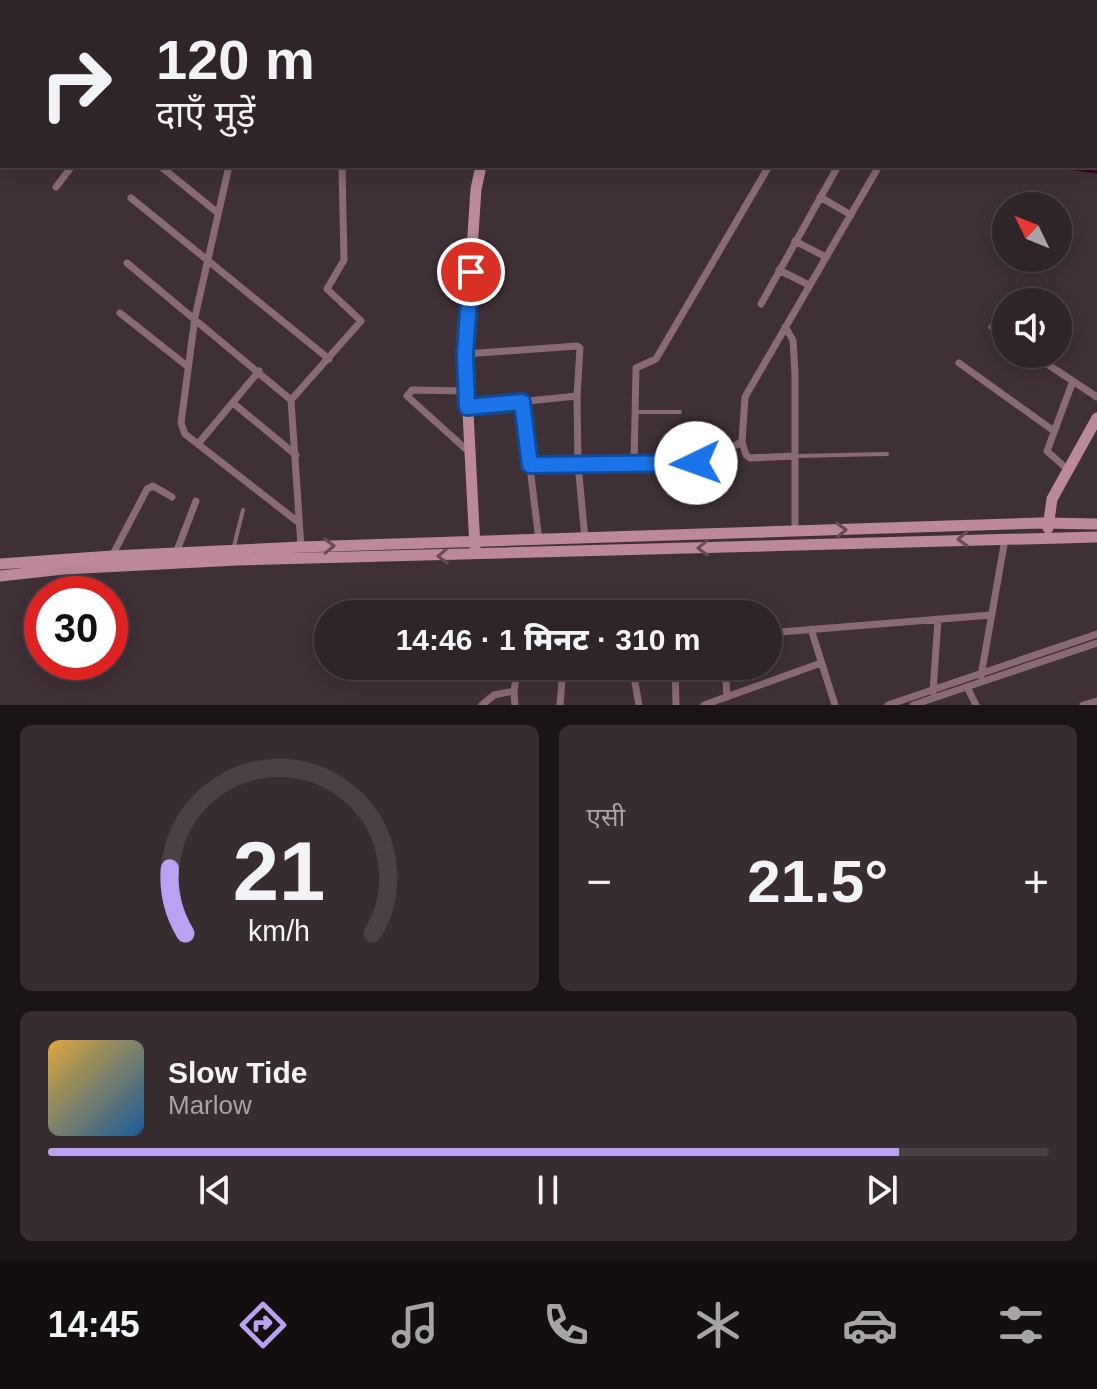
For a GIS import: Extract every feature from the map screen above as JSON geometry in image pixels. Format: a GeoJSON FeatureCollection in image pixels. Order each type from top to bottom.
{"type":"FeatureCollection","features":[{"type":"Feature","properties":{"kind":"main road"},"geometry":{"type":"LineString","coordinates":[[475,555],[465,354],[476,189],[481,168]]}},
{"type":"Feature","properties":{"kind":"main road"},"geometry":{"type":"LineString","coordinates":[[1046,536],[1052,499],[1097,418]]}},
{"type":"Feature","properties":{"kind":"main road"},"geometry":{"type":"LineString","coordinates":[[0,576],[112,556],[233,550],[1048,523],[1097,524]]}},
{"type":"Feature","properties":{"kind":"main road"},"geometry":{"type":"LineString","coordinates":[[0,564],[475,555],[1046,536],[1097,537]]}},
{"type":"Feature","properties":{"kind":"street"},"geometry":{"type":"LineString","coordinates":[[56,187],[70,168]]}},
{"type":"Feature","properties":{"kind":"street"},"geometry":{"type":"LineString","coordinates":[[162,168],[218,213]]}},
{"type":"Feature","properties":{"kind":"street"},"geometry":{"type":"LineString","coordinates":[[228,168],[195,317],[181,423],[185,434],[298,522]]}},
{"type":"Feature","properties":{"kind":"street"},"geometry":{"type":"LineString","coordinates":[[291,400],[361,321],[327,289],[344,260],[342,168]]}},
{"type":"Feature","properties":{"kind":"street"},"geometry":{"type":"LineString","coordinates":[[634,465],[636,368],[656,359],[768,168]]}},
{"type":"Feature","properties":{"kind":"street"},"geometry":{"type":"LineString","coordinates":[[761,304],[837,168]]}},
{"type":"Feature","properties":{"kind":"street"},"geometry":{"type":"LineString","coordinates":[[795,456],[750,458],[746,455],[742,442],[745,397],[878,168]]}},
{"type":"Feature","properties":{"kind":"street"},"geometry":{"type":"LineString","coordinates":[[820,197],[851,215]]}},
{"type":"Feature","properties":{"kind":"street"},"geometry":{"type":"LineString","coordinates":[[131,198],[329,359]]}},
{"type":"Feature","properties":{"kind":"street"},"geometry":{"type":"LineString","coordinates":[[795,241],[826,257]]}},
{"type":"Feature","properties":{"kind":"street"},"geometry":{"type":"LineString","coordinates":[[127,263],[291,400],[301,547]]}},
{"type":"Feature","properties":{"kind":"street"},"geometry":{"type":"LineString","coordinates":[[779,270],[809,285]]}},
{"type":"Feature","properties":{"kind":"street"},"geometry":{"type":"LineString","coordinates":[[120,313],[187,366]]}},
{"type":"Feature","properties":{"kind":"street"},"geometry":{"type":"LineString","coordinates":[[785,327],[793,340],[795,532]]}},
{"type":"Feature","properties":{"kind":"street"},"geometry":{"type":"LineString","coordinates":[[465,354],[577,346],[581,351],[577,396],[578,464],[585,539]]}},
{"type":"Feature","properties":{"kind":"street"},"geometry":{"type":"LineString","coordinates":[[959,363],[1054,431]]}},
{"type":"Feature","properties":{"kind":"street"},"geometry":{"type":"LineString","coordinates":[[1053,368],[1097,397]]}},
{"type":"Feature","properties":{"kind":"street"},"geometry":{"type":"LineString","coordinates":[[198,444],[259,371]]}},
{"type":"Feature","properties":{"kind":"street"},"geometry":{"type":"LineString","coordinates":[[1067,469],[1047,454],[1073,381]]}},
{"type":"Feature","properties":{"kind":"street"},"geometry":{"type":"LineString","coordinates":[[466,391],[412,390],[407,396],[468,451]]}},
{"type":"Feature","properties":{"kind":"street"},"geometry":{"type":"LineString","coordinates":[[467,407],[577,396]]}},
{"type":"Feature","properties":{"kind":"street"},"geometry":{"type":"LineString","coordinates":[[522,402],[539,541]]}},
{"type":"Feature","properties":{"kind":"street"},"geometry":{"type":"LineString","coordinates":[[233,403],[296,455]]}},
{"type":"Feature","properties":{"kind":"street"},"geometry":{"type":"LineString","coordinates":[[530,465],[692,465],[708,454],[720,453],[742,442]]}},
{"type":"Feature","properties":{"kind":"street"},"geometry":{"type":"LineString","coordinates":[[112,556],[150,486],[172,497]]}},
{"type":"Feature","properties":{"kind":"street"},"geometry":{"type":"LineString","coordinates":[[176,553],[196,501]]}},
{"type":"Feature","properties":{"kind":"street"},"geometry":{"type":"LineString","coordinates":[[980,678],[1005,538]]}},
{"type":"Feature","properties":{"kind":"street"},"geometry":{"type":"LineString","coordinates":[[782,632],[991,615]]}},
{"type":"Feature","properties":{"kind":"street"},"geometry":{"type":"LineString","coordinates":[[933,694],[938,619]]}},
{"type":"Feature","properties":{"kind":"street"},"geometry":{"type":"LineString","coordinates":[[811,629],[835,705]]}},
{"type":"Feature","properties":{"kind":"street"},"geometry":{"type":"LineString","coordinates":[[913,705],[933,694],[1097,634]]}},
{"type":"Feature","properties":{"kind":"street"},"geometry":{"type":"LineString","coordinates":[[888,705],[967,687],[980,678],[1097,643]]}},
{"type":"Feature","properties":{"kind":"street"},"geometry":{"type":"LineString","coordinates":[[704,705],[821,663]]}},
{"type":"Feature","properties":{"kind":"street"},"geometry":{"type":"LineString","coordinates":[[515,705],[516,680]]}},
{"type":"Feature","properties":{"kind":"street"},"geometry":{"type":"LineString","coordinates":[[560,705],[562,680]]}},
{"type":"Feature","properties":{"kind":"street"},"geometry":{"type":"LineString","coordinates":[[635,680],[639,705]]}},
{"type":"Feature","properties":{"kind":"street"},"geometry":{"type":"LineString","coordinates":[[675,680],[676,705]]}},
{"type":"Feature","properties":{"kind":"street"},"geometry":{"type":"LineString","coordinates":[[726,680],[727,697]]}},
{"type":"Feature","properties":{"kind":"street"},"geometry":{"type":"LineString","coordinates":[[967,687],[976,705]]}},
{"type":"Feature","properties":{"kind":"street"},"geometry":{"type":"LineString","coordinates":[[482,705],[494,695],[514,691]]}},
{"type":"Feature","properties":{"kind":"street"},"geometry":{"type":"LineString","coordinates":[[1083,705],[1097,701]]}},
{"type":"Feature","properties":{"kind":"lane"},"geometry":{"type":"LineString","coordinates":[[634,412],[680,412]]}},
{"type":"Feature","properties":{"kind":"lane"},"geometry":{"type":"LineString","coordinates":[[795,456],[887,454]]}},
{"type":"Feature","properties":{"kind":"lane"},"geometry":{"type":"LineString","coordinates":[[233,550],[243,510]]}},
{"type":"Feature","properties":{"kind":"waterway"},"geometry":{"type":"LineString","coordinates":[[1068,168],[1097,172]]}},
{"type":"Feature","properties":{"kind":"route"},"geometry":{"type":"LineString","coordinates":[[471,272],[465,354],[467,407],[522,402],[530,465],[696,463]]}}]}
